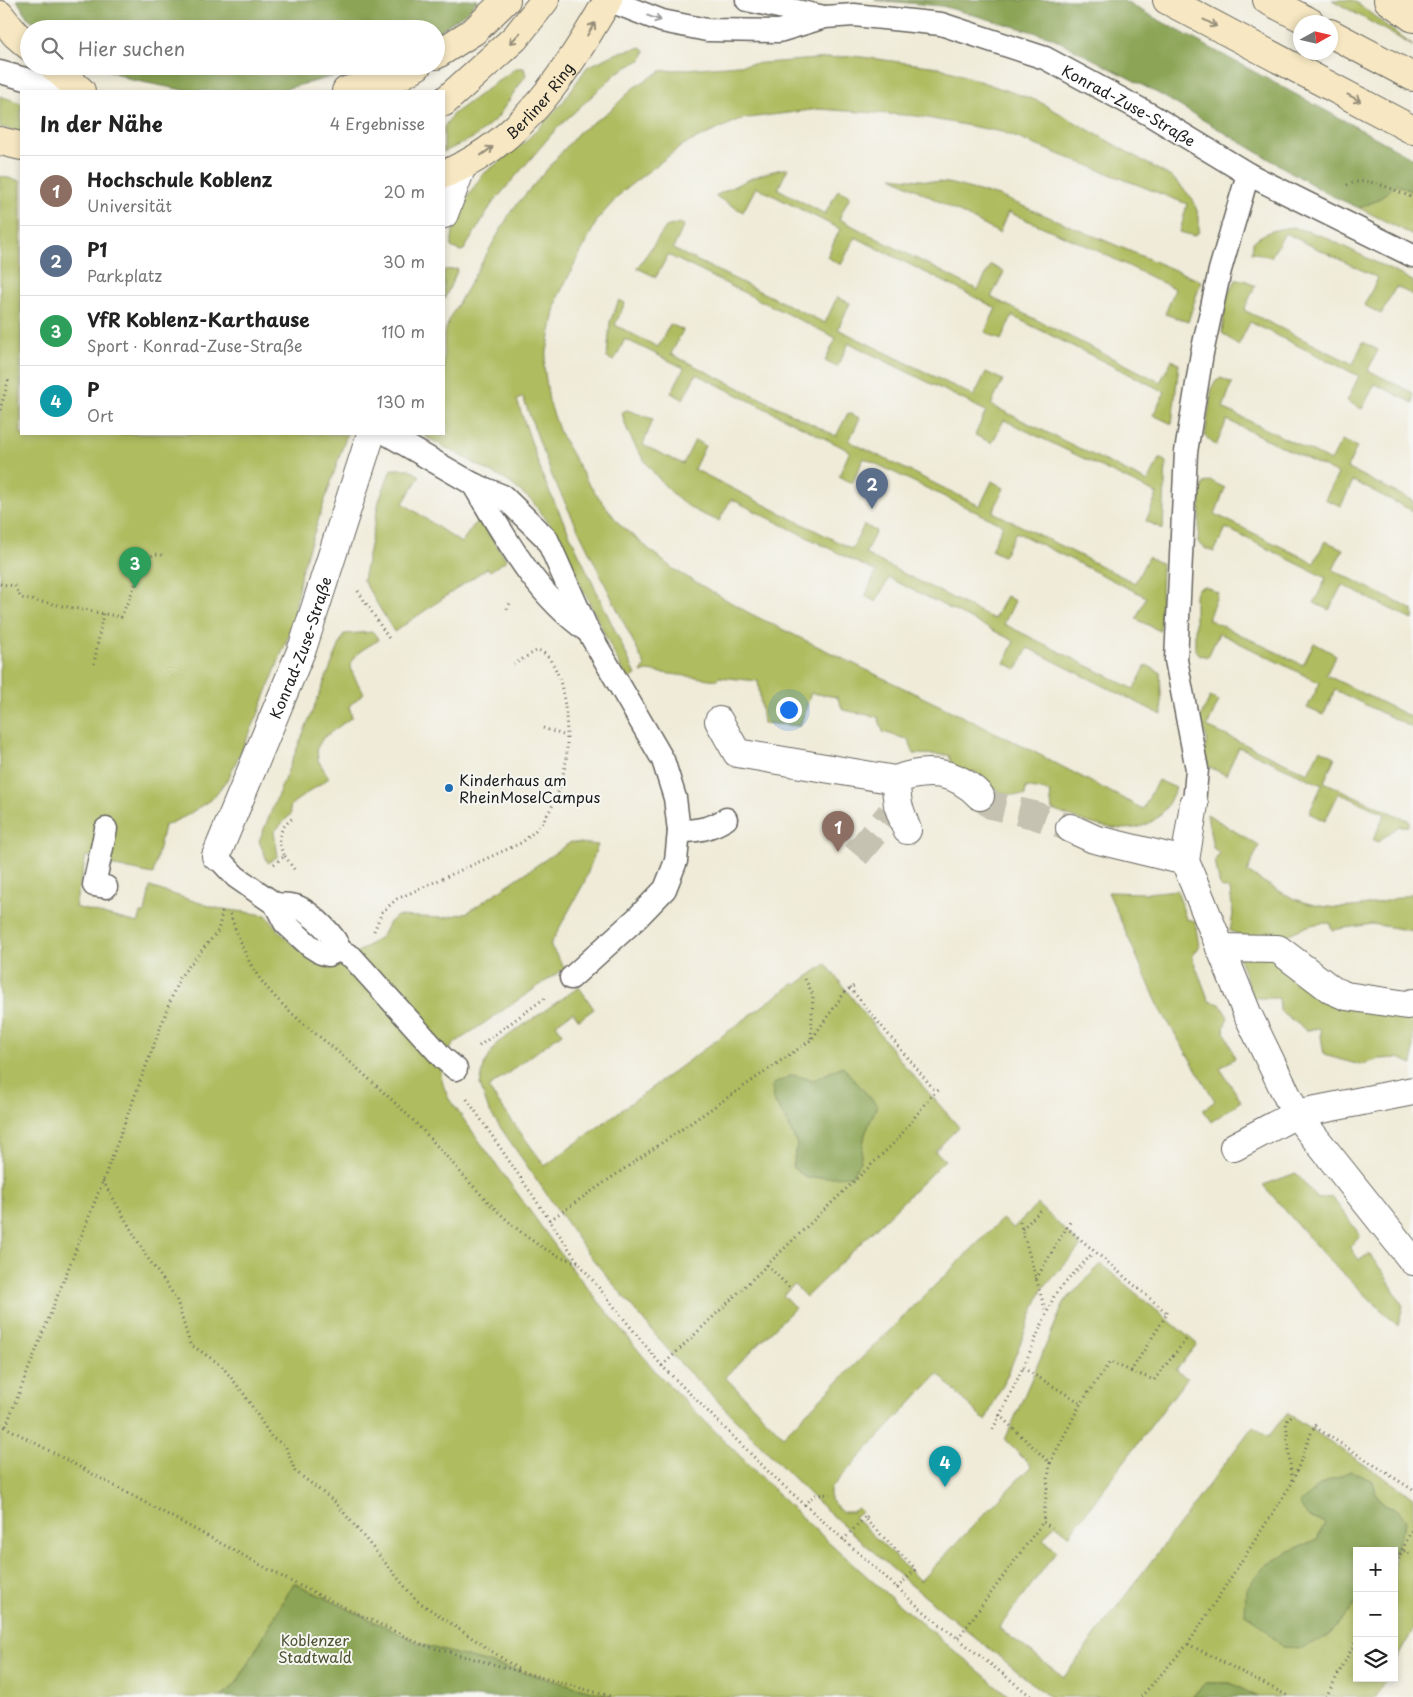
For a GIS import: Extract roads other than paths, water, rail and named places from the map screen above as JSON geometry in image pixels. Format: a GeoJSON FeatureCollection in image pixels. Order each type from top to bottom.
{"type":"FeatureCollection","features":[{"type":"Feature","properties":{"kind":"street"},"geometry":{"type":"LineString","coordinates":[[445,49],[474,31],[506,0]]}},
{"type":"Feature","properties":{"kind":"street"},"geometry":{"type":"LineString","coordinates":[[445,101],[515,38],[545,0]]}},
{"type":"Feature","properties":{"kind":"street","name":"Berliner Ring"},"geometry":{"type":"LineString","coordinates":[[453,170],[504,139],[529,116],[581,46],[608,0]]}},
{"type":"Feature","properties":{"kind":"street"},"geometry":{"type":"LineString","coordinates":[[1167,0],[1413,130]]}},
{"type":"Feature","properties":{"kind":"street"},"geometry":{"type":"LineString","coordinates":[[1267,0],[1296,15]]}},
{"type":"Feature","properties":{"kind":"street"},"geometry":{"type":"LineString","coordinates":[[1388,0],[1413,18]]}},
{"type":"Feature","properties":{"kind":"street"},"geometry":{"type":"LineString","coordinates":[[0,15],[20,38]]}},
{"type":"Feature","properties":{"kind":"street"},"geometry":{"type":"LineString","coordinates":[[1338,38],[1413,78]]}},
{"type":"Feature","properties":{"kind":"street"},"geometry":{"type":"LineString","coordinates":[[62,75],[80,90]]}},
{"type":"Feature","properties":{"kind":"street"},"geometry":{"type":"LineString","coordinates":[[350,90],[402,75]]}},
{"type":"Feature","properties":{"kind":"street"},"geometry":{"type":"LineString","coordinates":[[0,141],[20,146]]}},
{"type":"Feature","properties":{"kind":"street"},"geometry":{"type":"LineString","coordinates":[[445,209],[453,170]]}},
{"type":"Feature","properties":{"kind":"street","name":"Konrad-Zuse-Straße"},"geometry":{"type":"LineString","coordinates":[[216,856],[303,646],[371,435]]}},
{"type":"Feature","properties":{"kind":"street"},"geometry":{"type":"LineString","coordinates":[[720,721],[737,753],[897,810],[914,773],[941,772],[968,784],[980,796]]}},
{"type":"Feature","properties":{"kind":"street"},"geometry":{"type":"LineString","coordinates":[[1194,804],[1184,861],[1247,1013],[1296,1114],[1412,1258]]}},
{"type":"Feature","properties":{"kind":"street"},"geometry":{"type":"LineString","coordinates":[[1070,828],[1094,839],[1184,861]]}},
{"type":"Feature","properties":{"kind":"street"},"geometry":{"type":"LineString","coordinates":[[1220,948],[1278,949],[1339,993],[1407,1005],[1413,1003]]}},
{"type":"Feature","properties":{"kind":"street"},"geometry":{"type":"LineString","coordinates":[[1239,1154],[1296,1114],[1413,1091]]}},
{"type":"Feature","properties":{"kind":"lane","name":"Konrad-Zuse-Straße"},"geometry":{"type":"LineString","coordinates":[[608,0],[662,21],[707,30],[779,31],[825,17],[854,15],[941,24],[1045,58],[1149,114],[1248,174],[1413,256]]}},
{"type":"Feature","properties":{"kind":"lane","name":"Konrad-Zuse-Straße"},"geometry":{"type":"LineString","coordinates":[[747,0],[825,17]]}},
{"type":"Feature","properties":{"kind":"lane"},"geometry":{"type":"LineString","coordinates":[[0,72],[64,90]]}},
{"type":"Feature","properties":{"kind":"lane"},"geometry":{"type":"LineString","coordinates":[[1194,804],[1197,769],[1176,660],[1179,558],[1186,452],[1202,353],[1220,270],[1248,174]]}},
{"type":"Feature","properties":{"kind":"lane"},"geometry":{"type":"LineString","coordinates":[[389,435],[473,484],[503,496],[547,539],[588,631],[662,760],[675,798],[679,831],[676,861],[665,889],[637,918],[571,978]]}},
{"type":"Feature","properties":{"kind":"lane"},"geometry":{"type":"LineString","coordinates":[[473,484],[519,561],[564,615],[588,631]]}},
{"type":"Feature","properties":{"kind":"lane"},"geometry":{"type":"LineString","coordinates":[[679,831],[699,831],[713,827],[726,819]]}},
{"type":"Feature","properties":{"kind":"lane"},"geometry":{"type":"LineString","coordinates":[[106,829],[94,885],[106,887]]}},
{"type":"Feature","properties":{"kind":"lane"},"geometry":{"type":"LineString","coordinates":[[216,856],[236,877],[275,904],[297,906],[330,932],[344,952],[443,1058],[456,1069]]}},
{"type":"Feature","properties":{"kind":"tunnel"},"geometry":{"type":"LineString","coordinates":[[980,796],[991,805],[1034,815],[1070,828]]}},
{"type":"Feature","properties":{"kind":"tunnel"},"geometry":{"type":"LineString","coordinates":[[856,855],[890,814]]}},
{"type":"Feature","properties":{"kind":"place","name":"P1"},"geometry":{"type":"Point","coordinates":[872,509]}},
{"type":"Feature","properties":{"kind":"place","name":"VfR Koblenz-Karthause"},"geometry":{"type":"Point","coordinates":[135,588]}},
{"type":"Feature","properties":{"kind":"place","name":"Kinderhaus am RheinMoselCampus"},"geometry":{"type":"Point","coordinates":[449,788]}},
{"type":"Feature","properties":{"kind":"place","name":"Hochschule Koblenz"},"geometry":{"type":"Point","coordinates":[838,852]}},
{"type":"Feature","properties":{"kind":"place","name":"P"},"geometry":{"type":"Point","coordinates":[945,1487]}},
{"type":"Feature","properties":{"kind":"park label","name":"Koblenzer Stadtwald"},"geometry":{"type":"Point","coordinates":[315,1648]}}]}
